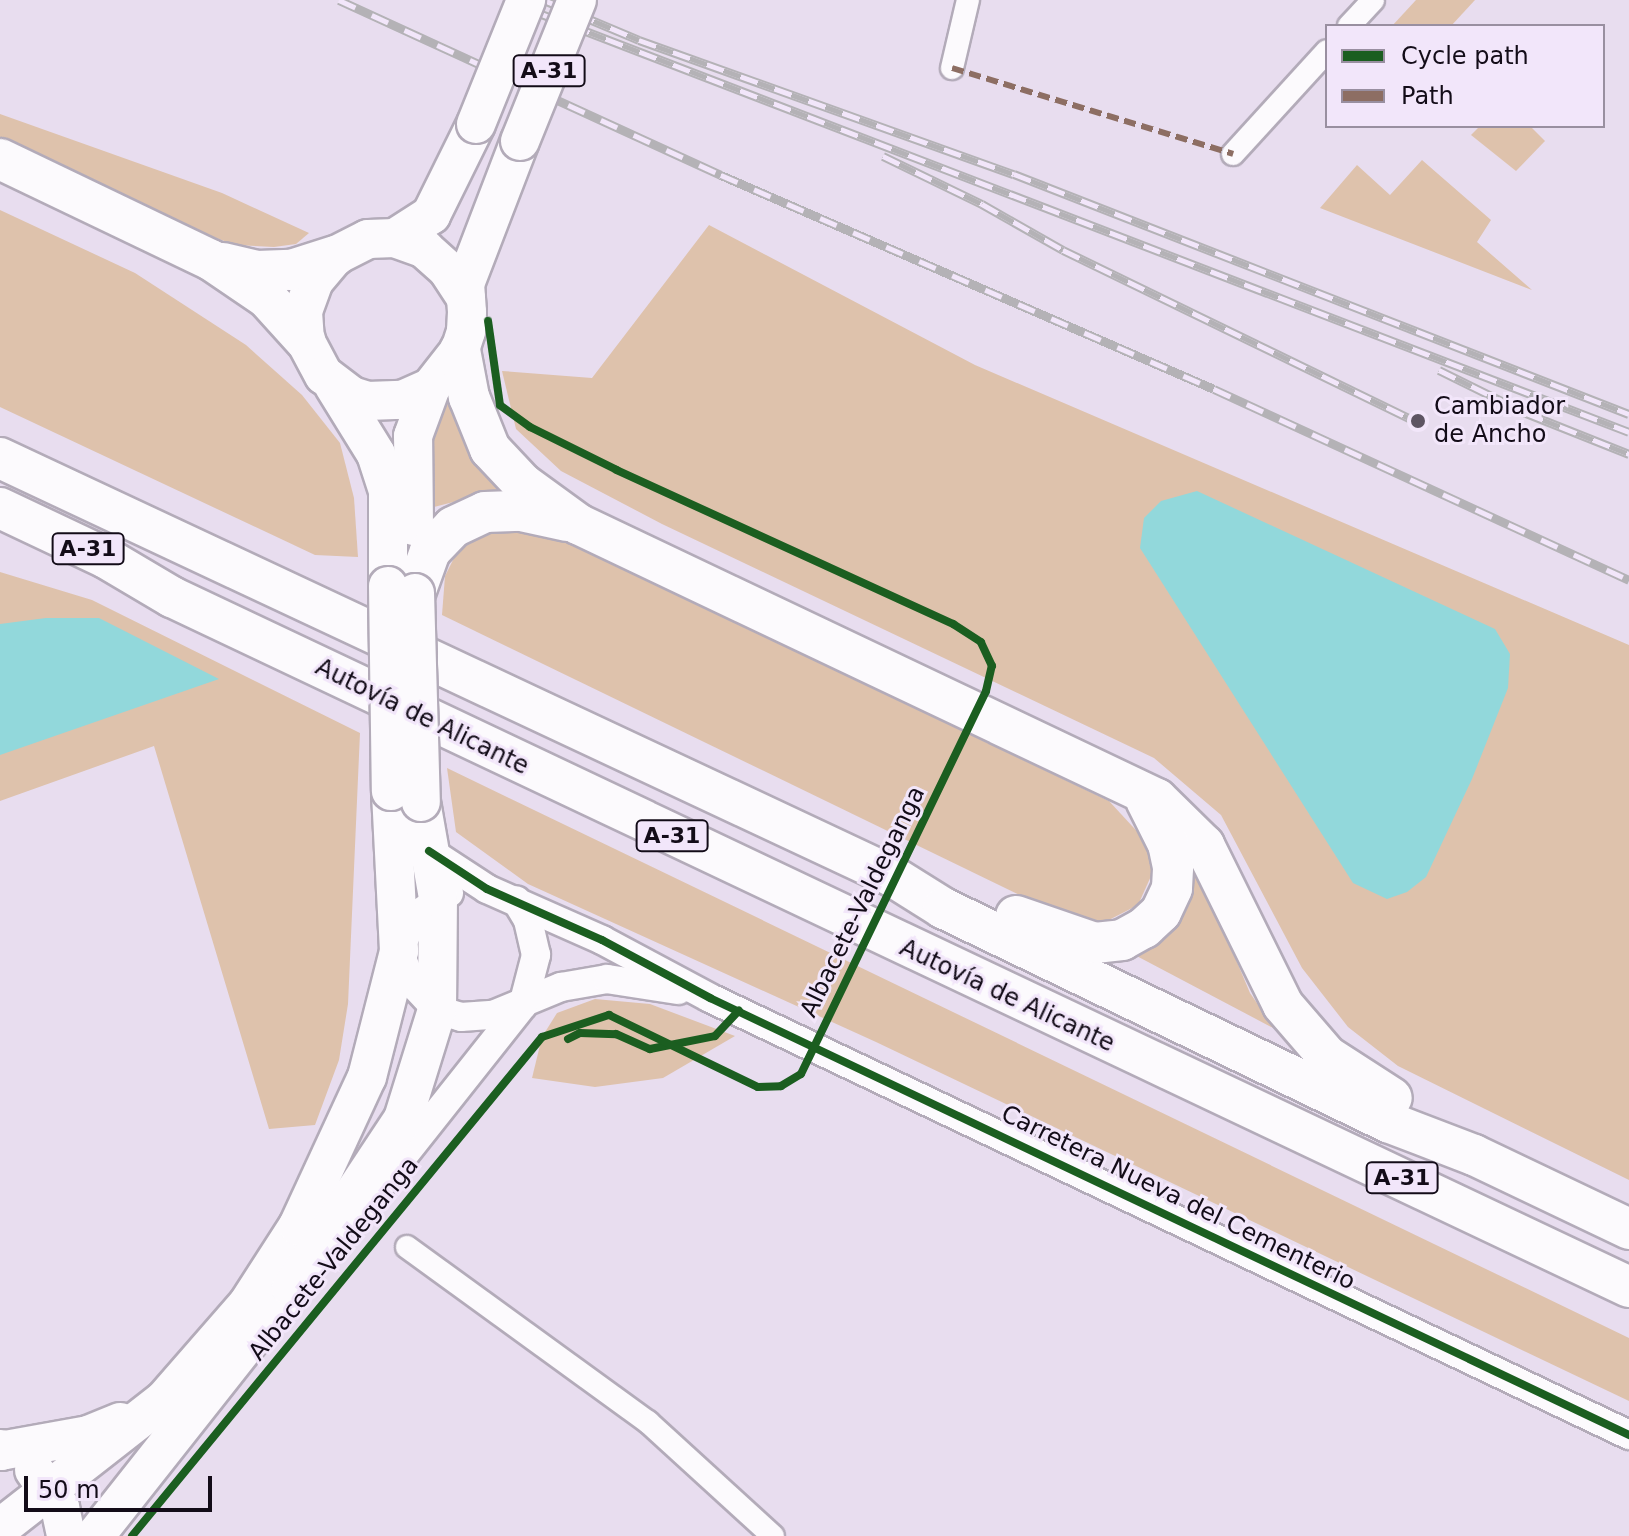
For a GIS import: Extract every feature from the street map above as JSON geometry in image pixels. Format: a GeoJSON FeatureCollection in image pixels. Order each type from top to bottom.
{"type":"FeatureCollection","features":[{"type":"Feature","properties":{"kind":"highway","name":"A-31"},"geometry":{"type":"LineString","coordinates":[[335,256],[368,239],[395,238],[431,215],[476,124],[526,0]]}},
{"type":"Feature","properties":{"kind":"highway","name":"A-31"},"geometry":{"type":"LineString","coordinates":[[460,350],[469,271],[577,0]]}},
{"type":"Feature","properties":{"kind":"highway"},"geometry":{"type":"LineString","coordinates":[[7,165],[211,260],[267,298],[305,340]]}},
{"type":"Feature","properties":{"kind":"highway"},"geometry":{"type":"LineString","coordinates":[[395,238],[436,259],[466,298]]}},
{"type":"Feature","properties":{"kind":"highway"},"geometry":{"type":"LineString","coordinates":[[211,260],[270,271],[335,256]]}},
{"type":"Feature","properties":{"kind":"highway"},"geometry":{"type":"LineString","coordinates":[[335,256],[308,296],[302,325],[305,340],[316,366],[333,384],[376,454],[388,491],[402,590]]}},
{"type":"Feature","properties":{"kind":"highway"},"geometry":{"type":"LineString","coordinates":[[0,1528],[164,1400],[247,1305],[298,1226],[367,1077],[399,951],[406,797],[402,590],[410,466],[420,408],[431,387],[460,350]]}},
{"type":"Feature","properties":{"kind":"highway"},"geometry":{"type":"LineString","coordinates":[[460,350],[469,397],[490,449],[523,484],[578,524],[1157,799],[1204,845],[1283,1005],[1327,1056],[1474,1155]]}},
{"type":"Feature","properties":{"kind":"highway"},"geometry":{"type":"LineString","coordinates":[[333,384],[367,401],[402,400],[431,387]]}},
{"type":"Feature","properties":{"kind":"highway","name":"Autovía de Alicante"},"geometry":{"type":"LineString","coordinates":[[0,458],[892,876],[943,908],[1374,1115],[1474,1155],[1629,1229]]}},
{"type":"Feature","properties":{"kind":"highway","name":"Autovía de Alicante"},"geometry":{"type":"LineString","coordinates":[[0,508],[106,558],[172,597],[1629,1287]]}},
{"type":"Feature","properties":{"kind":"highway"},"geometry":{"type":"LineString","coordinates":[[402,590],[430,551],[453,527],[485,512],[521,511],[578,524]]}},
{"type":"Feature","properties":{"kind":"highway"},"geometry":{"type":"LineString","coordinates":[[0,537],[101,580],[172,597]]}},
{"type":"Feature","properties":{"kind":"highway"},"geometry":{"type":"LineString","coordinates":[[892,876],[950,887],[1051,932],[1095,943],[1122,940],[1161,912],[1172,888],[1168,844],[1143,792]]}},
{"type":"Feature","properties":{"kind":"highway"},"geometry":{"type":"LineString","coordinates":[[95,1536],[291,1288],[403,1119],[437,1010],[438,898],[429,851],[406,797]]}},
{"type":"Feature","properties":{"kind":"highway"},"geometry":{"type":"LineString","coordinates":[[0,1450],[88,1435],[164,1400]]}},
{"type":"Feature","properties":{"kind":"highway"},"geometry":{"type":"LineString","coordinates":[[0,1450],[38,1474],[50,1489],[66,1536]]}},
{"type":"Feature","properties":{"kind":"street"},"geometry":{"type":"LineString","coordinates":[[952,68],[968,0]]}},
{"type":"Feature","properties":{"kind":"street"},"geometry":{"type":"LineString","coordinates":[[1351,24],[1373,0]]}},
{"type":"Feature","properties":{"kind":"street"},"geometry":{"type":"LineString","coordinates":[[1233,154],[1325,53]]}},
{"type":"Feature","properties":{"kind":"street"},"geometry":{"type":"LineString","coordinates":[[291,1288],[404,1158],[523,1005],[536,955],[528,920],[516,900],[487,889],[429,851]]}},
{"type":"Feature","properties":{"kind":"street"},"geometry":{"type":"LineString","coordinates":[[487,889],[456,890],[438,898],[415,916],[399,951],[412,983],[437,1010],[475,1018],[523,1005]]}},
{"type":"Feature","properties":{"kind":"street","name":"Carretera Nueva del Cementerio"},"geometry":{"type":"LineString","coordinates":[[516,900],[710,998],[1629,1435]]}},
{"type":"Feature","properties":{"kind":"street","name":"Carretera Nueva del Cementerio"},"geometry":{"type":"LineString","coordinates":[[523,1005],[561,987],[607,979],[710,998]]}},
{"type":"Feature","properties":{"kind":"street"},"geometry":{"type":"LineString","coordinates":[[407,1247],[648,1422],[773,1536]]}},
{"type":"Feature","properties":{"kind":"shaded area"},"geometry":{"type":"Polygon","coordinates":[[[1416,0],[1475,0],[1453,24],[1394,24],[1416,0]]]}},
{"type":"Feature","properties":{"kind":"shaded area"},"geometry":{"type":"Polygon","coordinates":[[[0,114],[222,193],[309,233],[296,244],[274,247],[235,245],[192,229],[0,138],[0,114]]]}},
{"type":"Feature","properties":{"kind":"shaded area"},"geometry":{"type":"Polygon","coordinates":[[[1478,128],[1532,128],[1545,141],[1516,171],[1471,135],[1478,128]]]}},
{"type":"Feature","properties":{"kind":"shaded area"},"geometry":{"type":"Polygon","coordinates":[[[1422,160],[1491,220],[1477,242],[1532,290],[1320,208],[1357,165],[1390,195],[1422,160]]]}},
{"type":"Feature","properties":{"kind":"shaded area"},"geometry":{"type":"Polygon","coordinates":[[[0,210],[135,273],[246,345],[302,395],[340,443],[354,498],[358,557],[315,555],[0,407],[0,210]]]}},
{"type":"Feature","properties":{"kind":"shaded area"},"geometry":{"type":"Polygon","coordinates":[[[709,225],[975,365],[1629,645],[1629,1180],[1398,1066],[1348,1027],[1302,968],[1221,815],[1154,758],[662,524],[561,471],[516,429],[502,371],[592,378],[709,225]]]}},
{"type":"Feature","properties":{"kind":"shaded area"},"geometry":{"type":"Polygon","coordinates":[[[446,401],[454,406],[504,489],[434,507],[425,445],[438,408],[446,401]]]}},
{"type":"Feature","properties":{"kind":"shaded area"},"geometry":{"type":"Polygon","coordinates":[[[1197,491],[1495,629],[1510,654],[1508,688],[1472,779],[1426,877],[1407,892],[1387,899],[1353,883],[1140,548],[1144,518],[1161,501],[1197,491]]]}},
{"type":"Feature","properties":{"kind":"shaded area"},"geometry":{"type":"Polygon","coordinates":[[[539,528],[1109,801],[1145,840],[1151,857],[1152,874],[1138,905],[1103,923],[1061,915],[442,615],[445,576],[458,550],[491,529],[539,528]]]}},
{"type":"Feature","properties":{"kind":"shaded area"},"geometry":{"type":"Polygon","coordinates":[[[0,572],[92,600],[360,733],[348,1004],[339,1060],[315,1125],[269,1129],[154,746],[0,801],[0,572]]]}},
{"type":"Feature","properties":{"kind":"shaded area"},"geometry":{"type":"Polygon","coordinates":[[[46,618],[99,618],[219,679],[0,755],[0,624],[46,618]]]}},
{"type":"Feature","properties":{"kind":"shaded area"},"geometry":{"type":"Polygon","coordinates":[[[447,768],[1629,1338],[1629,1401],[876,1042],[528,884],[456,832],[447,768]]]}},
{"type":"Feature","properties":{"kind":"shaded area"},"geometry":{"type":"Polygon","coordinates":[[[1186,857],[1208,893],[1250,993],[1275,1029],[1131,953],[1185,908],[1191,887],[1186,857]]]}},
{"type":"Feature","properties":{"kind":"shaded area"},"geometry":{"type":"Polygon","coordinates":[[[595,999],[650,1004],[735,1036],[663,1078],[595,1087],[532,1078],[542,1037],[557,1013],[595,999]]]}},
{"type":"Feature","properties":{"kind":"railway"},"geometry":{"type":"LineString","coordinates":[[339,0],[721,175],[1214,389],[1629,580]]}},
{"type":"Feature","properties":{"kind":"railway"},"geometry":{"type":"LineString","coordinates":[[505,0],[1629,432]]}},
{"type":"Feature","properties":{"kind":"railway"},"geometry":{"type":"LineString","coordinates":[[544,0],[639,40],[1014,174],[1629,414]]}},
{"type":"Feature","properties":{"kind":"railway"},"geometry":{"type":"LineString","coordinates":[[883,156],[982,204],[1063,250],[1423,425]]}},
{"type":"Feature","properties":{"kind":"railway"},"geometry":{"type":"LineString","coordinates":[[1439,370],[1526,413],[1629,454]]}},
{"type":"Feature","properties":{"kind":"marked path"},"geometry":{"type":"LineString","coordinates":[[952,68],[1233,154]]}},
{"type":"Feature","properties":{"kind":"cycle path","name":"Albacete-Valdeganga"},"geometry":{"type":"LineString","coordinates":[[132,1536],[542,1037],[609,1015],[758,1087],[781,1086],[801,1074],[986,691],[992,666],[981,642],[953,624],[617,470],[530,427],[500,405],[488,321]]}},
{"type":"Feature","properties":{"kind":"cycle path"},"geometry":{"type":"LineString","coordinates":[[429,851],[487,889],[602,940],[710,998],[1629,1435]]}},
{"type":"Feature","properties":{"kind":"cycle path"},"geometry":{"type":"LineString","coordinates":[[568,1039],[580,1033],[616,1034],[650,1049],[715,1036],[739,1010]]}},
{"type":"Feature","properties":{"kind":"place","name":"Cambiador de Ancho"},"geometry":{"type":"Point","coordinates":[1418,421]}}]}
